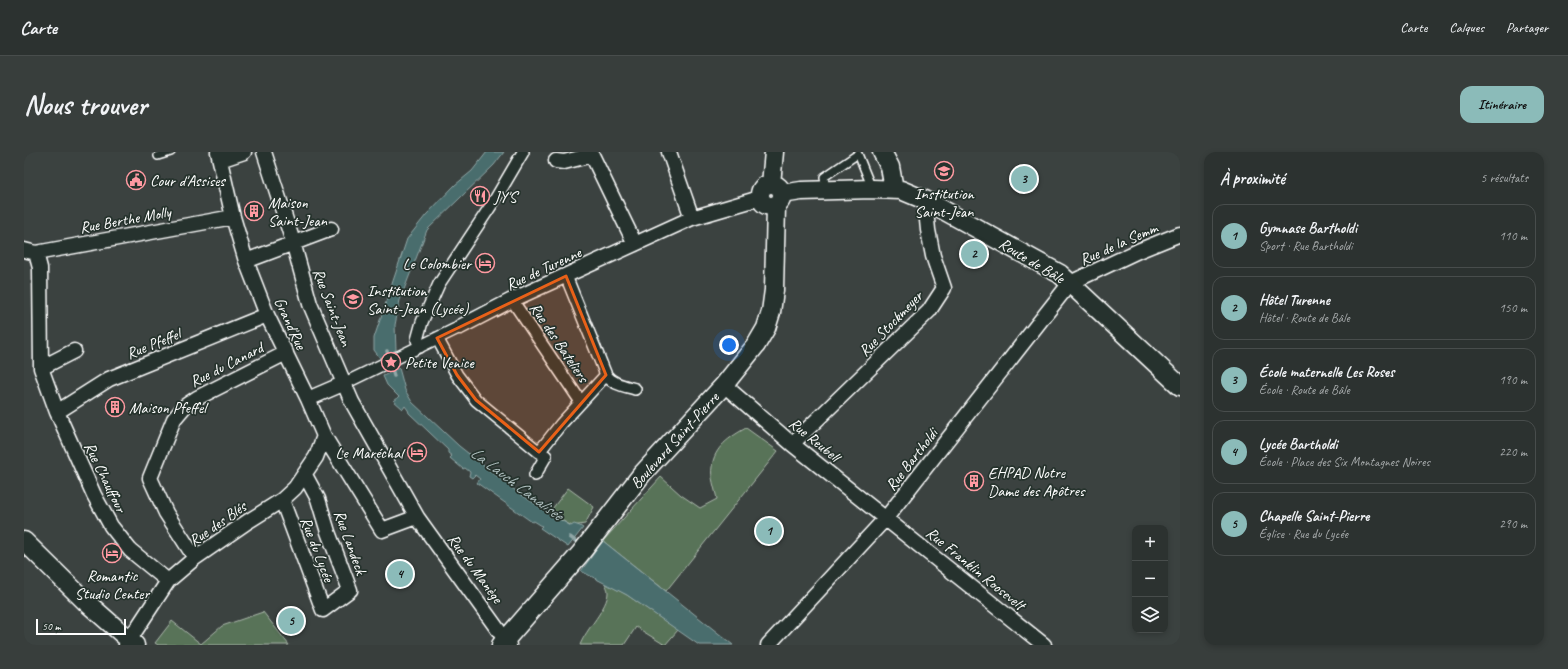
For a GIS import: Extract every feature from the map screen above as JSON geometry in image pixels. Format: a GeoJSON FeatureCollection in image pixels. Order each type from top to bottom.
{"type":"FeatureCollection","features":[{"type":"Feature","properties":{"kind":"street"},"geometry":{"type":"LineString","coordinates":[[219,156],[244,152]]}},
{"type":"Feature","properties":{"kind":"street","name":"Rue Saint-Jean"},"geometry":{"type":"LineString","coordinates":[[264,152],[293,242],[310,304],[352,402],[418,517]]}},
{"type":"Feature","properties":{"kind":"street"},"geometry":{"type":"LineString","coordinates":[[415,350],[422,322],[439,284],[500,192],[523,152]]}},
{"type":"Feature","properties":{"kind":"street"},"geometry":{"type":"LineString","coordinates":[[669,152],[692,218]]}},
{"type":"Feature","properties":{"kind":"street","name":"Boulevard Saint-Pierre"},"geometry":{"type":"LineString","coordinates":[[506,643],[580,554],[642,474],[724,385],[756,345],[766,328],[771,312],[774,290],[777,195],[774,152]]}},
{"type":"Feature","properties":{"kind":"street"},"geometry":{"type":"LineString","coordinates":[[882,152],[890,167],[894,190]]}},
{"type":"Feature","properties":{"kind":"street"},"geometry":{"type":"LineString","coordinates":[[556,161],[564,162],[592,155],[635,244]]}},
{"type":"Feature","properties":{"kind":"street","name":"Grand'Rue"},"geometry":{"type":"LineString","coordinates":[[219,156],[233,217],[246,261],[267,315],[308,399],[324,436],[382,530],[418,517]]}},
{"type":"Feature","properties":{"kind":"street","name":"Route de Bâle"},"geometry":{"type":"LineString","coordinates":[[777,195],[801,191],[901,190],[925,200],[1060,274],[1180,386]]}},
{"type":"Feature","properties":{"kind":"street"},"geometry":{"type":"LineString","coordinates":[[760,198],[765,205],[772,207],[777,195]]}},
{"type":"Feature","properties":{"kind":"street","name":"Rue de Turenne"},"geometry":{"type":"LineString","coordinates":[[345,383],[415,350],[512,300],[692,218],[760,198]]}},
{"type":"Feature","properties":{"kind":"street","name":"Rue Stockmeyer"},"geometry":{"type":"LineString","coordinates":[[792,444],[929,312],[944,288],[933,256],[928,230],[925,200]]}},
{"type":"Feature","properties":{"kind":"street","name":"Rue Berthe Molly"},"geometry":{"type":"LineString","coordinates":[[30,251],[233,217]]}},
{"type":"Feature","properties":{"kind":"street"},"geometry":{"type":"LineString","coordinates":[[246,261],[293,242],[331,229]]}},
{"type":"Feature","properties":{"kind":"street","name":"Rue de la Semm"},"geometry":{"type":"LineString","coordinates":[[1070,283],[1138,251],[1180,234]]}},
{"type":"Feature","properties":{"kind":"street","name":"Rue Chauffour"},"geometry":{"type":"LineString","coordinates":[[30,251],[40,268],[41,368],[57,412],[94,495],[111,526],[130,550],[168,581]]}},
{"type":"Feature","properties":{"kind":"street"},"geometry":{"type":"LineString","coordinates":[[566,276],[608,379],[636,389]]}},
{"type":"Feature","properties":{"kind":"street","name":"Rue Bartholdi"},"geometry":{"type":"LineString","coordinates":[[768,645],[886,518],[1070,283]]}},
{"type":"Feature","properties":{"kind":"street","name":"Rue des Bateliers"},"geometry":{"type":"LineString","coordinates":[[512,300],[581,402]]}},
{"type":"Feature","properties":{"kind":"street","name":"Rue Pfeffel"},"geometry":{"type":"LineString","coordinates":[[57,412],[109,379],[267,315]]}},
{"type":"Feature","properties":{"kind":"street"},"geometry":{"type":"LineString","coordinates":[[437,338],[457,375],[476,400],[539,452],[546,456],[535,475]]}},
{"type":"Feature","properties":{"kind":"street"},"geometry":{"type":"LineString","coordinates":[[41,368],[74,351]]}},
{"type":"Feature","properties":{"kind":"street","name":"Rue du Canard"},"geometry":{"type":"LineString","coordinates":[[195,558],[166,513],[150,478],[170,428],[178,413],[197,398],[286,353]]}},
{"type":"Feature","properties":{"kind":"street"},"geometry":{"type":"LineString","coordinates":[[539,452],[561,424],[606,375]]}},
{"type":"Feature","properties":{"kind":"street"},"geometry":{"type":"LineString","coordinates":[[308,399],[345,383]]}},
{"type":"Feature","properties":{"kind":"street","name":"Rue Reubell"},"geometry":{"type":"LineString","coordinates":[[724,385],[792,444],[886,518]]}},
{"type":"Feature","properties":{"kind":"street","name":"Rue des Blés"},"geometry":{"type":"LineString","coordinates":[[130,643],[168,581],[195,558],[282,500],[295,488],[305,476],[316,457],[324,436]]}},
{"type":"Feature","properties":{"kind":"street","name":"Rue Landeck"},"geometry":{"type":"LineString","coordinates":[[305,476],[318,498],[328,532],[350,590],[323,610]]}},
{"type":"Feature","properties":{"kind":"street","name":"Rue du Lycée"},"geometry":{"type":"LineString","coordinates":[[282,500],[323,610]]}},
{"type":"Feature","properties":{"kind":"street","name":"Rue du Manège"},"geometry":{"type":"LineString","coordinates":[[418,517],[506,643]]}},
{"type":"Feature","properties":{"kind":"street","name":"Rue Franklin Roosevelt"},"geometry":{"type":"LineString","coordinates":[[886,518],[1044,645]]}},
{"type":"Feature","properties":{"kind":"street"},"geometry":{"type":"LineString","coordinates":[[24,541],[130,643]]}},
{"type":"Feature","properties":{"kind":"lane"},"geometry":{"type":"LineString","coordinates":[[158,156],[171,152]]}},
{"type":"Feature","properties":{"kind":"lane"},"geometry":{"type":"LineString","coordinates":[[825,184],[824,177],[858,154],[869,181]]}},
{"type":"Feature","properties":{"kind":"highlighted area"},"geometry":{"type":"Polygon","coordinates":[[[566,276],[606,375],[539,452],[476,400],[457,375],[437,338],[566,276]]]}},
{"type":"Feature","properties":{"kind":"green space"},"geometry":{"type":"Polygon","coordinates":[[[746,428],[778,451],[666,591],[603,541],[661,477],[681,495],[700,508],[717,499],[712,478],[713,460],[719,448],[724,443],[746,428]]]}},
{"type":"Feature","properties":{"kind":"green space"},"geometry":{"type":"Polygon","coordinates":[[[568,488],[594,507],[585,524],[572,526],[549,513],[568,488]]]}},
{"type":"Feature","properties":{"kind":"green space"},"geometry":{"type":"Polygon","coordinates":[[[605,583],[627,595],[678,630],[665,645],[636,627],[624,645],[580,645],[601,612],[607,598],[608,592],[605,583]]]}},
{"type":"Feature","properties":{"kind":"green space"},"geometry":{"type":"Polygon","coordinates":[[[263,612],[289,645],[158,645],[155,643],[172,621],[201,644],[222,626],[263,612]]]}},
{"type":"Feature","properties":{"kind":"water"},"geometry":{"type":"Polygon","coordinates":[[[487,152],[504,152],[494,165],[427,230],[400,300],[395,325],[396,350],[380,358],[374,350],[374,338],[407,239],[426,215],[455,185],[472,171],[487,152]]]}},
{"type":"Feature","properties":{"kind":"water"},"geometry":{"type":"Polygon","coordinates":[[[399,368],[405,390],[412,402],[459,446],[516,491],[547,512],[571,526],[574,524],[583,528],[568,547],[540,528],[542,526],[534,521],[532,522],[477,483],[480,479],[475,475],[472,478],[469,476],[470,472],[465,468],[463,469],[450,458],[452,456],[448,453],[448,450],[409,413],[405,406],[403,409],[394,401],[399,397],[387,385],[383,376],[399,368]]]}},
{"type":"Feature","properties":{"kind":"water"},"geometry":{"type":"Polygon","coordinates":[[[603,541],[733,645],[699,645],[627,595],[581,571],[603,541]]]}},
{"type":"Feature","properties":{"kind":"waterway","name":"La Lauch Canalisée"},"geometry":{"type":"LineString","coordinates":[[387,351],[394,376]]}},
{"type":"Feature","properties":{"kind":"waterway","name":"La Lauch Canalisée"},"geometry":{"type":"LineString","coordinates":[[570,537],[581,545]]}},
{"type":"Feature","properties":{"kind":"place","name":"Institution Saint-Jean"},"geometry":{"type":"Point","coordinates":[944,171]}},
{"type":"Feature","properties":{"kind":"place","name":"École maternelle Les Roses"},"geometry":{"type":"Point","coordinates":[1024,179]}},
{"type":"Feature","properties":{"kind":"place","name":"Cour d'Assises"},"geometry":{"type":"Point","coordinates":[136,180]}},
{"type":"Feature","properties":{"kind":"place","name":"JY'S"},"geometry":{"type":"Point","coordinates":[480,196]}},
{"type":"Feature","properties":{"kind":"place","name":"Maison Saint-Jean"},"geometry":{"type":"Point","coordinates":[254,211]}},
{"type":"Feature","properties":{"kind":"place","name":"Hôtel Turenne"},"geometry":{"type":"Point","coordinates":[974,254]}},
{"type":"Feature","properties":{"kind":"place","name":"Le Colombier"},"geometry":{"type":"Point","coordinates":[485,263]}},
{"type":"Feature","properties":{"kind":"place","name":"Institution Saint-Jean (Lycée)"},"geometry":{"type":"Point","coordinates":[353,299]}},
{"type":"Feature","properties":{"kind":"place","name":"Petite Venice"},"geometry":{"type":"Point","coordinates":[391,362]}},
{"type":"Feature","properties":{"kind":"place","name":"Maison Pfeffel"},"geometry":{"type":"Point","coordinates":[115,407]}},
{"type":"Feature","properties":{"kind":"place","name":"Le Maréchal"},"geometry":{"type":"Point","coordinates":[417,452]}},
{"type":"Feature","properties":{"kind":"place","name":"EHPAD Notre Dame des Apôtres"},"geometry":{"type":"Point","coordinates":[974,481]}},
{"type":"Feature","properties":{"kind":"place","name":"Gymnase Bartholdi"},"geometry":{"type":"Point","coordinates":[769,531]}},
{"type":"Feature","properties":{"kind":"place","name":"Romantic Studio Center"},"geometry":{"type":"Point","coordinates":[112,553]}},
{"type":"Feature","properties":{"kind":"place","name":"Lycée Bartholdi"},"geometry":{"type":"Point","coordinates":[400,574]}},
{"type":"Feature","properties":{"kind":"place","name":"Chapelle Saint-Pierre"},"geometry":{"type":"Point","coordinates":[291,621]}}]}
